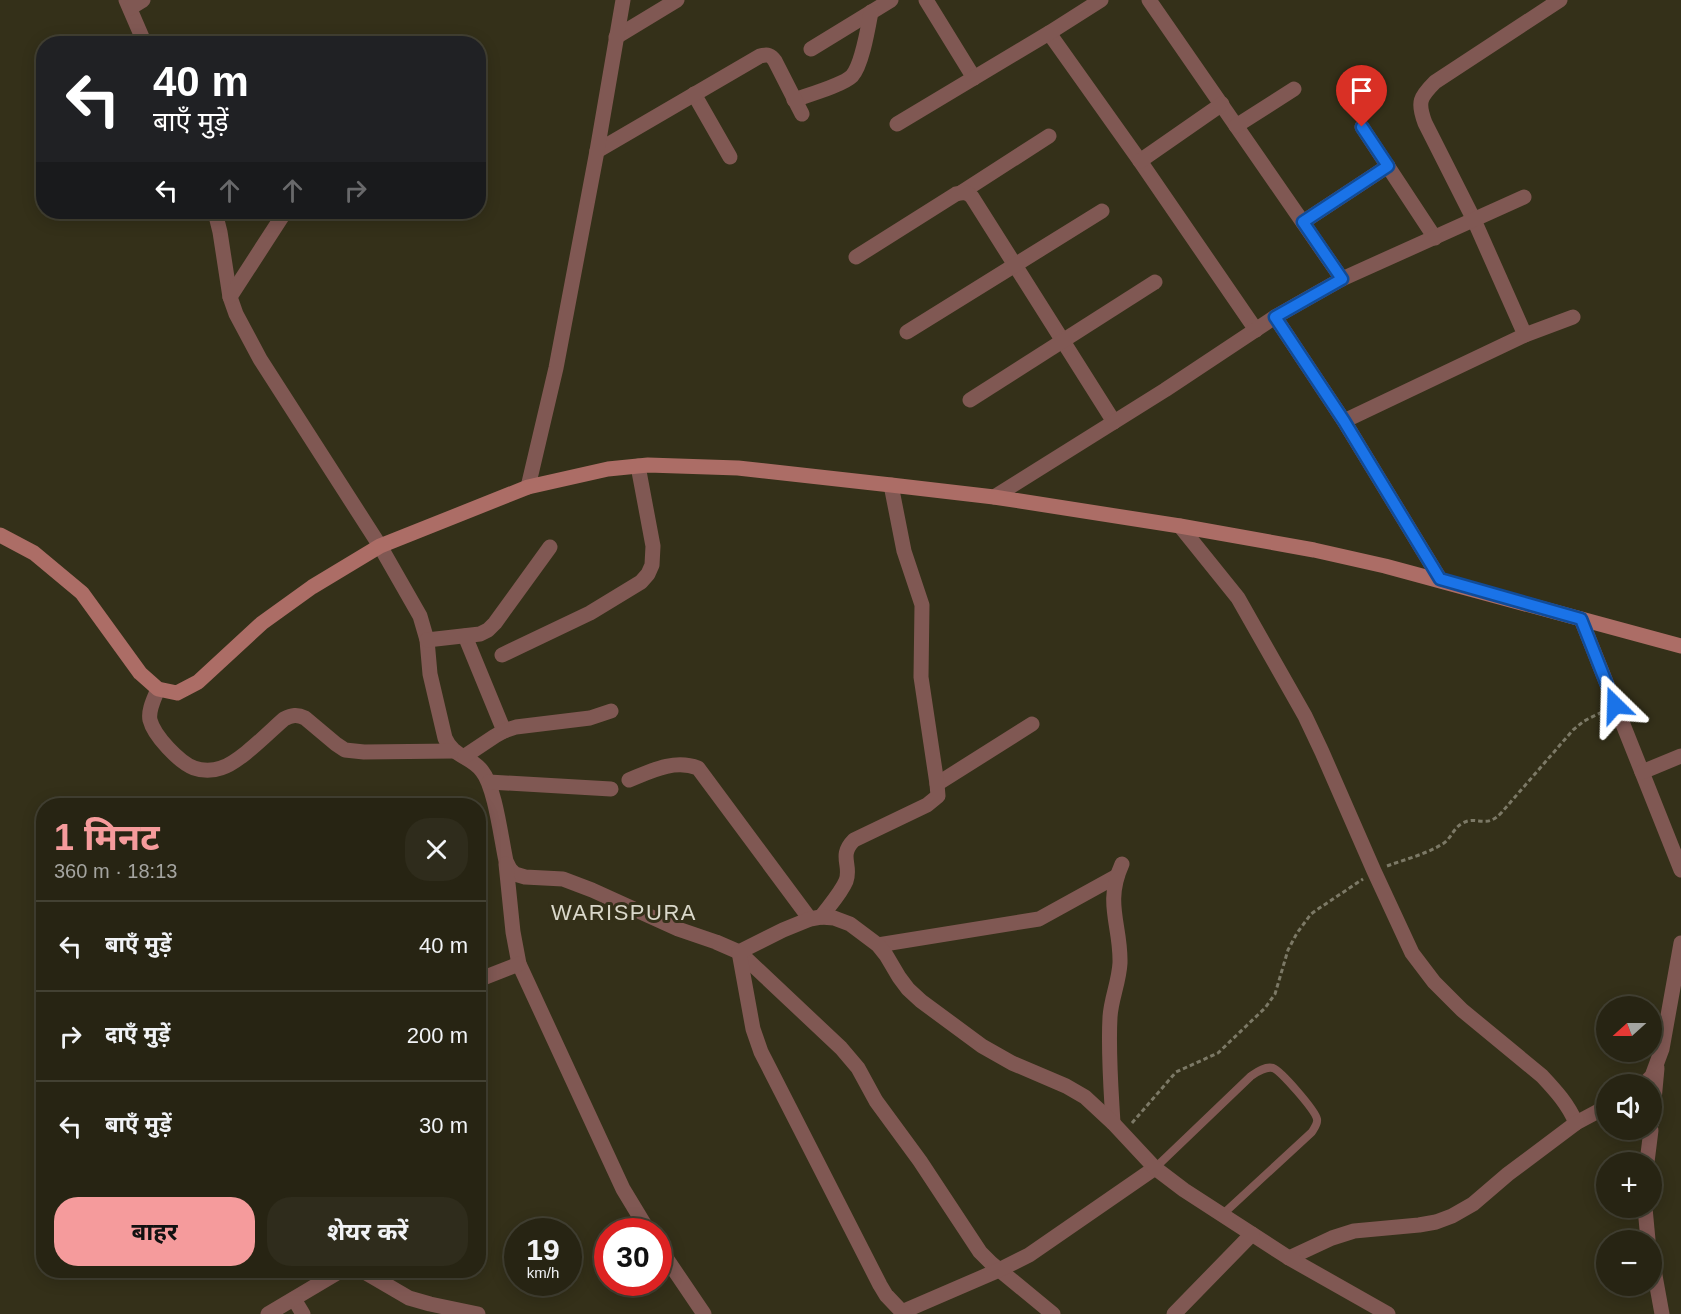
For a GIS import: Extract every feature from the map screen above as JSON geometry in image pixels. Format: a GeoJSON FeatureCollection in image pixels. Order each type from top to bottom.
{"type":"FeatureCollection","features":[{"type":"Feature","properties":{"kind":"street"},"geometry":{"type":"LineString","coordinates":[[142,36],[128,4],[143,0]]}},
{"type":"Feature","properties":{"kind":"street"},"geometry":{"type":"LineString","coordinates":[[528,487],[556,368],[623,0]]}},
{"type":"Feature","properties":{"kind":"street"},"geometry":{"type":"LineString","coordinates":[[616,37],[677,0]]}},
{"type":"Feature","properties":{"kind":"street"},"geometry":{"type":"LineString","coordinates":[[811,49],[891,0]]}},
{"type":"Feature","properties":{"kind":"street"},"geometry":{"type":"LineString","coordinates":[[926,0],[974,78]]}},
{"type":"Feature","properties":{"kind":"street"},"geometry":{"type":"LineString","coordinates":[[897,124],[1101,0]]}},
{"type":"Feature","properties":{"kind":"street"},"geometry":{"type":"LineString","coordinates":[[1149,0],[1342,279]]}},
{"type":"Feature","properties":{"kind":"street"},"geometry":{"type":"LineString","coordinates":[[1525,335],[1474,220],[1419,109],[1422,95],[1435,82],[1560,0]]}},
{"type":"Feature","properties":{"kind":"street"},"geometry":{"type":"LineString","coordinates":[[794,100],[842,82],[852,75],[859,63],[871,12]]}},
{"type":"Feature","properties":{"kind":"street"},"geometry":{"type":"LineString","coordinates":[[1049,33],[1256,330]]}},
{"type":"Feature","properties":{"kind":"street"},"geometry":{"type":"LineString","coordinates":[[597,152],[766,54],[776,61],[802,114]]}},
{"type":"Feature","properties":{"kind":"street"},"geometry":{"type":"LineString","coordinates":[[1236,126],[1294,89]]}},
{"type":"Feature","properties":{"kind":"street"},"geometry":{"type":"LineString","coordinates":[[694,94],[730,157]]}},
{"type":"Feature","properties":{"kind":"street"},"geometry":{"type":"LineString","coordinates":[[1140,161],[1222,104]]}},
{"type":"Feature","properties":{"kind":"street"},"geometry":{"type":"LineString","coordinates":[[1362,127],[1435,238]]}},
{"type":"Feature","properties":{"kind":"street"},"geometry":{"type":"LineString","coordinates":[[856,257],[1049,136]]}},
{"type":"Feature","properties":{"kind":"street"},"geometry":{"type":"LineString","coordinates":[[1303,222],[1388,166]]}},
{"type":"Feature","properties":{"kind":"street"},"geometry":{"type":"LineString","coordinates":[[962,192],[972,196],[1114,422]]}},
{"type":"Feature","properties":{"kind":"street"},"geometry":{"type":"LineString","coordinates":[[994,497],[1275,317],[1342,279],[1524,197]]}},
{"type":"Feature","properties":{"kind":"street"},"geometry":{"type":"LineString","coordinates":[[907,332],[1102,212]]}},
{"type":"Feature","properties":{"kind":"street"},"geometry":{"type":"LineString","coordinates":[[217,219],[230,297],[236,314],[260,359],[380,546],[420,616],[427,640],[438,708],[449,746],[477,765],[489,782],[506,861],[513,932],[519,964],[623,1189],[641,1218]]}},
{"type":"Feature","properties":{"kind":"street"},"geometry":{"type":"LineString","coordinates":[[230,297],[280,219]]}},
{"type":"Feature","properties":{"kind":"street"},"geometry":{"type":"LineString","coordinates":[[970,400],[1155,282]]}},
{"type":"Feature","properties":{"kind":"street"},"geometry":{"type":"LineString","coordinates":[[1275,317],[1344,421],[1440,579]]}},
{"type":"Feature","properties":{"kind":"street"},"geometry":{"type":"LineString","coordinates":[[1344,421],[1525,335],[1573,317]]}},
{"type":"Feature","properties":{"kind":"street"},"geometry":{"type":"LineString","coordinates":[[502,655],[590,613],[640,582],[648,574],[652,565],[653,546],[638,466]]}},
{"type":"Feature","properties":{"kind":"street"},"geometry":{"type":"LineString","coordinates":[[0,535],[34,552],[82,593],[140,673],[158,689],[177,693],[198,682],[262,623],[312,587],[380,546],[528,487],[638,466],[738,468],[994,497],[1180,526],[1314,550],[1440,579],[1681,646]]}},
{"type":"Feature","properties":{"kind":"street"},"geometry":{"type":"LineString","coordinates":[[816,918],[847,879],[846,859],[849,845],[938,796],[921,669],[922,605],[904,551],[891,485]]}},
{"type":"Feature","properties":{"kind":"street"},"geometry":{"type":"LineString","coordinates":[[1180,526],[1235,593],[1268,649],[1316,738],[1374,872],[1408,944],[1423,968],[1462,1010],[1547,1082],[1566,1104],[1576,1123]]}},
{"type":"Feature","properties":{"kind":"street"},"geometry":{"type":"LineString","coordinates":[[427,640],[480,634],[488,630],[495,624],[550,547]]}},
{"type":"Feature","properties":{"kind":"street"},"geometry":{"type":"LineString","coordinates":[[1581,619],[1642,772],[1677,846],[1681,870]]}},
{"type":"Feature","properties":{"kind":"street"},"geometry":{"type":"LineString","coordinates":[[465,636],[504,731]]}},
{"type":"Feature","properties":{"kind":"street"},"geometry":{"type":"LineString","coordinates":[[158,689],[150,710],[150,720],[154,730],[182,761],[195,768],[208,771],[233,763],[284,719],[298,715],[345,750],[459,754],[516,727],[590,718],[611,711]]}},
{"type":"Feature","properties":{"kind":"street"},"geometry":{"type":"LineString","coordinates":[[937,784],[1032,724]]}},
{"type":"Feature","properties":{"kind":"street"},"geometry":{"type":"LineString","coordinates":[[1642,772],[1681,756]]}},
{"type":"Feature","properties":{"kind":"street"},"geometry":{"type":"LineString","coordinates":[[628,780],[672,765],[687,764],[698,768],[816,918]]}},
{"type":"Feature","properties":{"kind":"street"},"geometry":{"type":"LineString","coordinates":[[489,782],[610,789]]}},
{"type":"Feature","properties":{"kind":"street"},"geometry":{"type":"LineString","coordinates":[[506,861],[515,874],[525,877],[563,879],[678,929],[739,952],[841,1047],[858,1068],[876,1101],[920,1161],[972,1242],[985,1258],[1053,1314]]}},
{"type":"Feature","properties":{"kind":"street"},"geometry":{"type":"LineString","coordinates":[[878,945],[1039,919],[1119,870],[1113,901],[1120,962],[1110,1027],[1118,1128]]}},
{"type":"Feature","properties":{"kind":"street"},"geometry":{"type":"LineString","coordinates":[[739,952],[783,930],[816,918],[834,918],[850,924],[878,945],[908,989],[982,1046],[1084,1097],[1118,1128],[1155,1168],[1184,1190],[1289,1258],[1388,1314]]}},
{"type":"Feature","properties":{"kind":"street"},"geometry":{"type":"LineString","coordinates":[[1653,1074],[1673,1005],[1681,944]]}},
{"type":"Feature","properties":{"kind":"street"},"geometry":{"type":"LineString","coordinates":[[739,952],[753,1029],[762,1052],[880,1285],[903,1313],[1038,1250],[1155,1168]]}},
{"type":"Feature","properties":{"kind":"street"},"geometry":{"type":"LineString","coordinates":[[486,977],[519,964]]}},
{"type":"Feature","properties":{"kind":"street"},"geometry":{"type":"LineString","coordinates":[[1656,1074],[1657,1064]]}},
{"type":"Feature","properties":{"kind":"street"},"geometry":{"type":"LineString","coordinates":[[1289,1258],[1332,1238],[1354,1231],[1428,1223],[1452,1216],[1473,1204],[1508,1174],[1576,1123],[1596,1112]]}},
{"type":"Feature","properties":{"kind":"street"},"geometry":{"type":"LineString","coordinates":[[1174,1314],[1252,1234]]}},
{"type":"Feature","properties":{"kind":"street"},"geometry":{"type":"LineString","coordinates":[[672,1267],[704,1314]]}},
{"type":"Feature","properties":{"kind":"street"},"geometry":{"type":"LineString","coordinates":[[307,1290],[310,1278]]}},
{"type":"Feature","properties":{"kind":"street"},"geometry":{"type":"LineString","coordinates":[[268,1314],[328,1278]]}},
{"type":"Feature","properties":{"kind":"street"},"geometry":{"type":"LineString","coordinates":[[375,1278],[409,1298],[478,1314]]}},
{"type":"Feature","properties":{"kind":"street"},"geometry":{"type":"LineString","coordinates":[[1659,1296],[1662,1314]]}},
{"type":"Feature","properties":{"kind":"street"},"geometry":{"type":"LineString","coordinates":[[294,1299],[303,1314]]}},
{"type":"Feature","properties":{"kind":"lane"},"geometry":{"type":"LineString","coordinates":[[1155,1168],[1251,1076],[1265,1068],[1272,1068],[1280,1073],[1312,1110],[1317,1119],[1316,1125],[1312,1132],[1222,1215]]}},
{"type":"Feature","properties":{"kind":"path"},"geometry":{"type":"LineString","coordinates":[[1118,1128],[1176,1072],[1218,1053],[1265,1008],[1275,994],[1291,942],[1311,914],[1374,872],[1441,844],[1466,821],[1488,822],[1493,820],[1573,730],[1584,721],[1615,705]]}},
{"type":"Feature","properties":{"kind":"district","name":"WARISPURA"},"geometry":{"type":"Point","coordinates":[624,912]}},
{"type":"Feature","properties":{"kind":"route"},"geometry":{"type":"LineString","coordinates":[[1362,127],[1388,166],[1303,222],[1342,279],[1275,317],[1344,421],[1440,579],[1581,619],[1615,705]]}}]}
